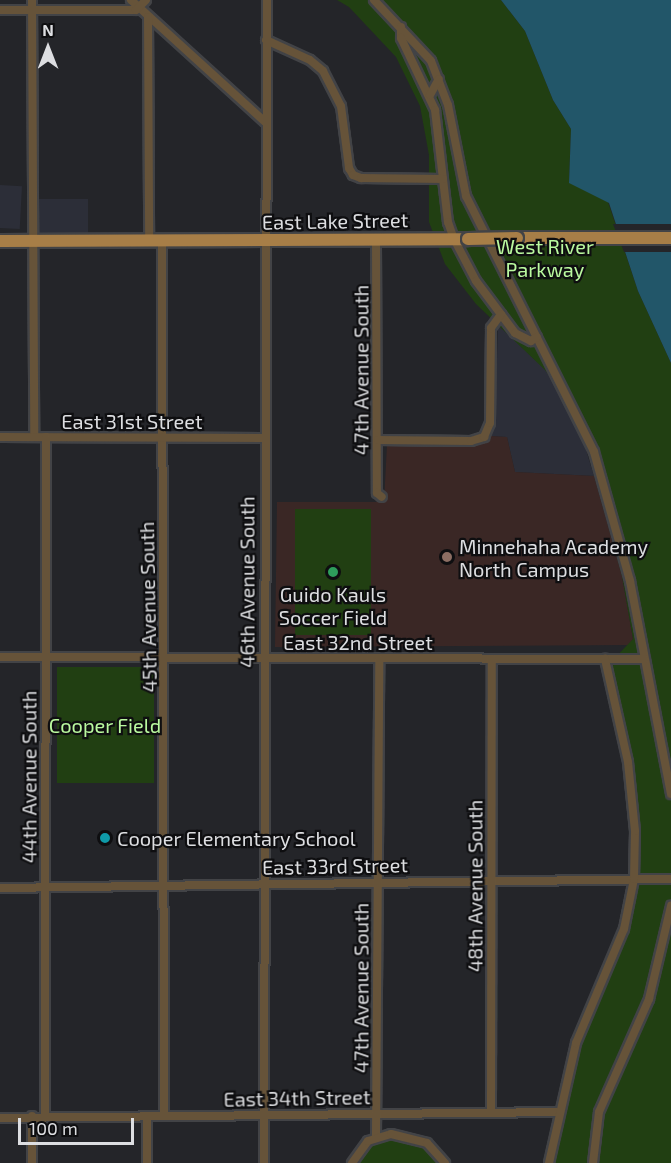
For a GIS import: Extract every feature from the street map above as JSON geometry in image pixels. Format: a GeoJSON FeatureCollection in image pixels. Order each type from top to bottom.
{"type":"FeatureCollection","features":[{"type":"Feature","properties":{"kind":"main road","name":"East Lake Street"},"geometry":{"type":"LineString","coordinates":[[0,241],[264,242],[671,238]]}},
{"type":"Feature","properties":{"kind":"street"},"geometry":{"type":"LineString","coordinates":[[32,0],[34,437]]}},
{"type":"Feature","properties":{"kind":"street"},"geometry":{"type":"LineString","coordinates":[[131,0],[265,122]]}},
{"type":"Feature","properties":{"kind":"street"},"geometry":{"type":"LineString","coordinates":[[0,10],[132,10],[146,0]]}},
{"type":"Feature","properties":{"kind":"street","name":"46th Avenue South"},"geometry":{"type":"LineString","coordinates":[[264,1163],[264,242],[267,0]]}},
{"type":"Feature","properties":{"kind":"street"},"geometry":{"type":"LineString","coordinates":[[374,0],[430,61],[439,79],[466,196],[582,423],[602,476],[630,581],[671,795]]}},
{"type":"Feature","properties":{"kind":"street","name":"45th Avenue South"},"geometry":{"type":"LineString","coordinates":[[148,17],[163,437],[166,886],[164,1116]]}},
{"type":"Feature","properties":{"kind":"street"},"geometry":{"type":"LineString","coordinates":[[401,27],[401,38],[430,95],[448,222],[454,240],[469,270],[522,339],[537,338]]}},
{"type":"Feature","properties":{"kind":"street"},"geometry":{"type":"LineString","coordinates":[[266,40],[310,60],[323,71],[341,106],[349,168],[353,175],[443,179]]}},
{"type":"Feature","properties":{"kind":"street"},"geometry":{"type":"LineString","coordinates":[[430,95],[439,79]]}},
{"type":"Feature","properties":{"kind":"street","name":"47th Avenue South"},"geometry":{"type":"LineString","coordinates":[[376,241],[378,493],[382,496]]}},
{"type":"Feature","properties":{"kind":"street"},"geometry":{"type":"LineString","coordinates":[[378,440],[471,441],[484,436],[490,423],[491,328],[501,314]]}},
{"type":"Feature","properties":{"kind":"street","name":"East 31st Street"},"geometry":{"type":"LineString","coordinates":[[0,437],[264,438]]}},
{"type":"Feature","properties":{"kind":"street","name":"44th Avenue South"},"geometry":{"type":"LineString","coordinates":[[45,1116],[46,437]]}},
{"type":"Feature","properties":{"kind":"street","name":"East 32nd Street"},"geometry":{"type":"LineString","coordinates":[[0,657],[644,659]]}},
{"type":"Feature","properties":{"kind":"street","name":"47th Avenue South"},"geometry":{"type":"LineString","coordinates":[[376,1136],[378,1113],[379,659]]}},
{"type":"Feature","properties":{"kind":"street","name":"48th Avenue South"},"geometry":{"type":"LineString","coordinates":[[491,1113],[492,659]]}},
{"type":"Feature","properties":{"kind":"street"},"geometry":{"type":"LineString","coordinates":[[549,1163],[576,1043],[624,929],[634,879],[631,786],[605,659]]}},
{"type":"Feature","properties":{"kind":"street","name":"East 33rd Street"},"geometry":{"type":"LineString","coordinates":[[0,888],[45,889],[378,881],[671,879]]}},
{"type":"Feature","properties":{"kind":"street"},"geometry":{"type":"LineString","coordinates":[[593,1163],[599,1112],[649,999],[671,906]]}},
{"type":"Feature","properties":{"kind":"street","name":"East 34th Street"},"geometry":{"type":"LineString","coordinates":[[0,1118],[559,1112]]}},
{"type":"Feature","properties":{"kind":"street"},"geometry":{"type":"LineString","coordinates":[[32,1116],[32,1163]]}},
{"type":"Feature","properties":{"kind":"street"},"geometry":{"type":"LineString","coordinates":[[147,1116],[147,1163]]}},
{"type":"Feature","properties":{"kind":"street"},"geometry":{"type":"LineString","coordinates":[[352,1163],[362,1146],[376,1136],[408,1136],[427,1143],[444,1163]]}},
{"type":"Feature","properties":{"kind":"shaded area"},"geometry":{"type":"Polygon","coordinates":[[[0,185],[22,186],[20,229],[0,228],[0,185]]]}},
{"type":"Feature","properties":{"kind":"shaded area"},"geometry":{"type":"Polygon","coordinates":[[[37,199],[88,199],[88,234],[41,235],[37,230],[37,199]]]}},
{"type":"Feature","properties":{"kind":"shaded area"},"geometry":{"type":"Polygon","coordinates":[[[498,325],[545,369],[562,393],[579,427],[594,476],[515,472],[507,437],[490,436],[495,427],[498,325]]]}},
{"type":"Feature","properties":{"kind":"shaded area","name":"Minnehaha Academy North Campus"},"geometry":{"type":"Polygon","coordinates":[[[490,436],[507,437],[515,472],[594,476],[622,576],[633,639],[628,645],[275,647],[277,502],[384,502],[387,445],[478,444],[490,436]]]}},
{"type":"Feature","properties":{"kind":"green space","name":"West River Parkway"},"geometry":{"type":"Polygon","coordinates":[[[337,0],[501,0],[525,31],[553,100],[571,129],[569,182],[608,202],[638,291],[671,363],[671,1163],[554,1163],[581,1044],[628,930],[639,880],[640,831],[633,762],[610,663],[633,639],[622,576],[589,453],[562,393],[545,370],[476,304],[445,264],[429,222],[429,155],[420,106],[396,57],[349,7],[337,0]]]}},
{"type":"Feature","properties":{"kind":"green space","name":"Guido Kauls Soccer Field"},"geometry":{"type":"Polygon","coordinates":[[[295,509],[371,509],[371,635],[295,635],[295,509]]]}},
{"type":"Feature","properties":{"kind":"green space","name":"Cooper Field"},"geometry":{"type":"Polygon","coordinates":[[[57,667],[154,667],[154,783],[57,783],[57,667]]]}},
{"type":"Feature","properties":{"kind":"green space"},"geometry":{"type":"Polygon","coordinates":[[[391,1139],[425,1146],[440,1163],[358,1163],[370,1145],[391,1139]]]}},
{"type":"Feature","properties":{"kind":"water"},"geometry":{"type":"Polygon","coordinates":[[[501,0],[671,0],[671,363],[638,291],[609,203],[569,183],[571,129],[553,100],[525,31],[501,0]]]}},
{"type":"Feature","properties":{"kind":"pier"},"geometry":{"type":"Polygon","coordinates":[[[613,224],[671,224],[671,252],[624,252],[613,224]]]}},
{"type":"Feature","properties":{"kind":"place","name":"Minnehaha Academy North Campus"},"geometry":{"type":"Point","coordinates":[447,557]}},
{"type":"Feature","properties":{"kind":"place","name":"Guido Kauls Soccer Field"},"geometry":{"type":"Point","coordinates":[333,572]}},
{"type":"Feature","properties":{"kind":"place","name":"Cooper Elementary School"},"geometry":{"type":"Point","coordinates":[105,838]}}]}
